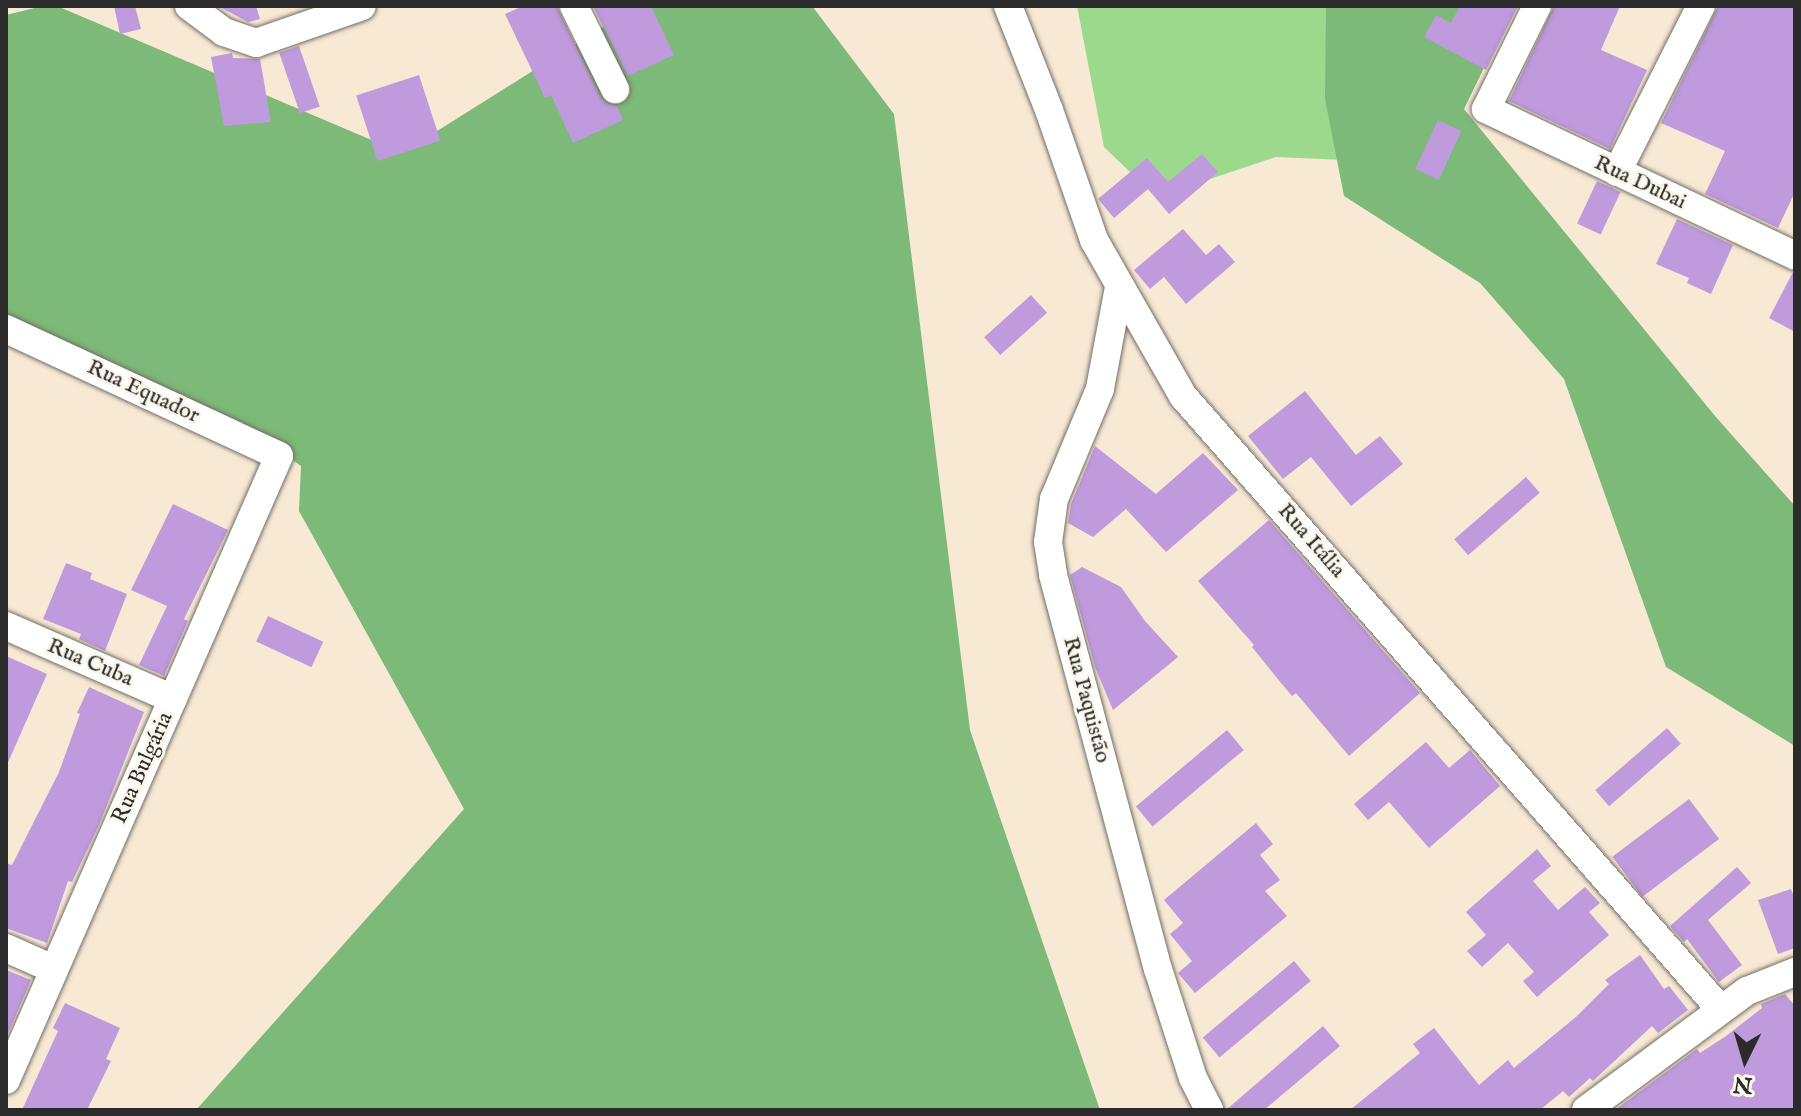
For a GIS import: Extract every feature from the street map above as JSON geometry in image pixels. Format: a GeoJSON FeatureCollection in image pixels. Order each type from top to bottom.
{"type":"FeatureCollection","features":[{"type":"Feature","properties":{"kind":"street"},"geometry":{"type":"LineString","coordinates":[[189,6],[224,32],[256,43],[273,40],[362,6]]}},
{"type":"Feature","properties":{"kind":"street"},"geometry":{"type":"LineString","coordinates":[[574,6],[615,89]]}},
{"type":"Feature","properties":{"kind":"street","name":"Rua Itália"},"geometry":{"type":"LineString","coordinates":[[1008,6],[1049,110],[1094,240],[1183,396],[1721,1010]]}},
{"type":"Feature","properties":{"kind":"street","name":"Rua Dubai"},"geometry":{"type":"LineString","coordinates":[[1537,6],[1486,109],[1617,172],[1792,247]]}},
{"type":"Feature","properties":{"kind":"street"},"geometry":{"type":"LineString","coordinates":[[1617,172],[1701,6]]}},
{"type":"Feature","properties":{"kind":"street","name":"Rua Paquistão"},"geometry":{"type":"LineString","coordinates":[[1119,287],[1100,389],[1054,499],[1048,542],[1053,575],[1158,969],[1193,1078],[1209,1110]]}},
{"type":"Feature","properties":{"kind":"street","name":"Rua Equador"},"geometry":{"type":"LineString","coordinates":[[6,329],[279,456]]}},
{"type":"Feature","properties":{"kind":"street","name":"Rua Bulgária"},"geometry":{"type":"LineString","coordinates":[[6,1080],[279,456]]}},
{"type":"Feature","properties":{"kind":"street","name":"Rua Cuba"},"geometry":{"type":"LineString","coordinates":[[6,626],[173,699]]}},
{"type":"Feature","properties":{"kind":"street"},"geometry":{"type":"LineString","coordinates":[[6,948],[53,969]]}},
{"type":"Feature","properties":{"kind":"street"},"geometry":{"type":"LineString","coordinates":[[1586,1110],[1747,991],[1795,972]]}},
{"type":"Feature","properties":{"kind":"green space"},"geometry":{"type":"Polygon","coordinates":[[[43,6],[57,6],[402,153],[636,6],[812,6],[894,114],[970,730],[1100,1110],[196,1110],[464,809],[299,511],[301,466],[270,444],[6,316],[6,15],[43,6]]]}},
{"type":"Feature","properties":{"kind":"green space"},"geometry":{"type":"Polygon","coordinates":[[[1077,6],[1397,6],[1367,161],[1276,157],[1156,197],[1104,147],[1077,6]]]}},
{"type":"Feature","properties":{"kind":"green space"},"geometry":{"type":"Polygon","coordinates":[[[1326,6],[1514,6],[1464,109],[1715,416],[1795,506],[1795,746],[1666,667],[1564,379],[1480,283],[1344,196],[1325,99],[1326,6]]]}},
{"type":"Feature","properties":{"kind":"building"},"geometry":{"type":"Polygon","coordinates":[[[114,6],[135,6],[141,29],[120,34],[114,6]]]}},
{"type":"Feature","properties":{"kind":"building"},"geometry":{"type":"Polygon","coordinates":[[[218,6],[256,6],[260,19],[248,22],[218,6]]]}},
{"type":"Feature","properties":{"kind":"building"},"geometry":{"type":"Polygon","coordinates":[[[523,6],[557,6],[600,97],[606,103],[617,106],[623,120],[573,143],[551,95],[545,98],[505,14],[523,6]]]}},
{"type":"Feature","properties":{"kind":"building"},"geometry":{"type":"Polygon","coordinates":[[[593,6],[651,6],[674,55],[628,76],[593,6]]]}},
{"type":"Feature","properties":{"kind":"building"},"geometry":{"type":"Polygon","coordinates":[[[1460,6],[1518,6],[1486,70],[1424,37],[1436,15],[1451,23],[1460,6]]]}},
{"type":"Feature","properties":{"kind":"building"},"geometry":{"type":"Polygon","coordinates":[[[1554,6],[1620,6],[1601,50],[1647,70],[1610,149],[1509,101],[1554,6]]]}},
{"type":"Feature","properties":{"kind":"building"},"geometry":{"type":"Polygon","coordinates":[[[1718,6],[1795,6],[1795,192],[1778,228],[1705,194],[1725,151],[1661,123],[1718,6]]]}},
{"type":"Feature","properties":{"kind":"building"},"geometry":{"type":"Polygon","coordinates":[[[299,46],[320,107],[300,113],[279,53],[299,46]]]}},
{"type":"Feature","properties":{"kind":"building"},"geometry":{"type":"Polygon","coordinates":[[[232,53],[233,58],[260,59],[271,122],[224,126],[211,57],[232,53]]]}},
{"type":"Feature","properties":{"kind":"building"},"geometry":{"type":"Polygon","coordinates":[[[419,75],[440,141],[378,161],[356,95],[419,75]]]}},
{"type":"Feature","properties":{"kind":"building"},"geometry":{"type":"Polygon","coordinates":[[[1438,120],[1462,131],[1439,180],[1415,169],[1438,120]]]}},
{"type":"Feature","properties":{"kind":"building"},"geometry":{"type":"Polygon","coordinates":[[[1202,154],[1218,172],[1169,214],[1148,189],[1114,218],[1098,199],[1147,158],[1168,182],[1202,154]]]}},
{"type":"Feature","properties":{"kind":"building"},"geometry":{"type":"Polygon","coordinates":[[[1597,181],[1621,192],[1601,235],[1577,224],[1597,181]]]}},
{"type":"Feature","properties":{"kind":"building"},"geometry":{"type":"Polygon","coordinates":[[[1677,219],[1733,245],[1711,294],[1687,283],[1689,278],[1656,264],[1677,219]]]}},
{"type":"Feature","properties":{"kind":"building"},"geometry":{"type":"Polygon","coordinates":[[[1183,229],[1206,255],[1219,244],[1235,262],[1186,304],[1164,277],[1150,289],[1134,270],[1183,229]]]}},
{"type":"Feature","properties":{"kind":"building"},"geometry":{"type":"Polygon","coordinates":[[[1795,273],[1795,332],[1769,318],[1795,273]]]}},
{"type":"Feature","properties":{"kind":"building"},"geometry":{"type":"Polygon","coordinates":[[[1031,295],[1047,313],[1000,355],[984,337],[1031,295]]]}},
{"type":"Feature","properties":{"kind":"building"},"geometry":{"type":"Polygon","coordinates":[[[1305,391],[1356,455],[1380,436],[1403,464],[1351,506],[1311,457],[1283,479],[1248,436],[1305,391]]]}},
{"type":"Feature","properties":{"kind":"building"},"geometry":{"type":"Polygon","coordinates":[[[1095,446],[1156,494],[1203,453],[1238,490],[1166,552],[1126,509],[1093,537],[1068,523],[1071,504],[1095,446]]]}},
{"type":"Feature","properties":{"kind":"building"},"geometry":{"type":"Polygon","coordinates":[[[1526,477],[1540,493],[1468,555],[1454,539],[1526,477]]]}},
{"type":"Feature","properties":{"kind":"building"},"geometry":{"type":"Polygon","coordinates":[[[173,504],[228,530],[184,619],[188,621],[164,676],[139,665],[167,606],[131,590],[173,504]]]}},
{"type":"Feature","properties":{"kind":"building"},"geometry":{"type":"Polygon","coordinates":[[[1269,520],[1420,693],[1349,756],[1296,693],[1292,696],[1252,647],[1254,645],[1198,581],[1269,520]]]}},
{"type":"Feature","properties":{"kind":"building"},"geometry":{"type":"Polygon","coordinates":[[[66,563],[92,573],[90,579],[127,594],[105,651],[79,639],[81,634],[43,619],[66,563]]]}},
{"type":"Feature","properties":{"kind":"building"},"geometry":{"type":"Polygon","coordinates":[[[1082,567],[1121,587],[1145,621],[1178,657],[1113,710],[1095,667],[1070,575],[1082,567]]]}},
{"type":"Feature","properties":{"kind":"building"},"geometry":{"type":"Polygon","coordinates":[[[268,616],[323,642],[311,667],[256,641],[268,616]]]}},
{"type":"Feature","properties":{"kind":"building"},"geometry":{"type":"Polygon","coordinates":[[[6,656],[47,674],[6,767],[6,656]]]}},
{"type":"Feature","properties":{"kind":"building"},"geometry":{"type":"Polygon","coordinates":[[[89,687],[144,712],[99,825],[72,882],[68,881],[47,943],[6,928],[6,863],[12,865],[59,772],[80,714],[77,713],[89,687]]]}},
{"type":"Feature","properties":{"kind":"building"},"geometry":{"type":"Polygon","coordinates":[[[1667,728],[1681,744],[1609,806],[1595,790],[1667,728]]]}},
{"type":"Feature","properties":{"kind":"building"},"geometry":{"type":"Polygon","coordinates":[[[1227,730],[1244,750],[1153,826],[1136,806],[1227,730]]]}},
{"type":"Feature","properties":{"kind":"building"},"geometry":{"type":"Polygon","coordinates":[[[1426,742],[1449,768],[1470,750],[1500,786],[1429,848],[1389,802],[1368,820],[1354,804],[1426,742]]]}},
{"type":"Feature","properties":{"kind":"building"},"geometry":{"type":"Polygon","coordinates":[[[1689,799],[1719,839],[1642,897],[1612,857],[1689,799]]]}},
{"type":"Feature","properties":{"kind":"building"},"geometry":{"type":"Polygon","coordinates":[[[1256,823],[1273,844],[1260,855],[1280,880],[1265,891],[1287,916],[1195,993],[1178,973],[1192,961],[1170,934],[1183,923],[1164,900],[1256,823]]]}},
{"type":"Feature","properties":{"kind":"building"},"geometry":{"type":"Polygon","coordinates":[[[1537,849],[1551,866],[1533,881],[1558,910],[1585,887],[1600,903],[1589,912],[1609,935],[1537,997],[1523,981],[1534,972],[1508,943],[1482,967],[1467,951],[1486,935],[1466,912],[1537,849]]]}},
{"type":"Feature","properties":{"kind":"building"},"geometry":{"type":"Polygon","coordinates":[[[1737,867],[1751,883],[1708,920],[1742,965],[1719,982],[1687,939],[1684,942],[1670,926],[1737,867]]]}},
{"type":"Feature","properties":{"kind":"building"},"geometry":{"type":"Polygon","coordinates":[[[1791,889],[1795,899],[1795,948],[1778,954],[1758,900],[1791,889]]]}},
{"type":"Feature","properties":{"kind":"building"},"geometry":{"type":"Polygon","coordinates":[[[1640,955],[1664,989],[1669,986],[1688,1010],[1658,1033],[1652,1026],[1593,1081],[1590,1078],[1569,1097],[1563,1091],[1540,1110],[1350,1110],[1420,1053],[1413,1044],[1434,1028],[1479,1085],[1508,1060],[1514,1068],[1577,1016],[1609,984],[1605,980],[1640,955]]]}},
{"type":"Feature","properties":{"kind":"building"},"geometry":{"type":"Polygon","coordinates":[[[1294,961],[1311,981],[1220,1057],[1203,1037],[1294,961]]]}},
{"type":"Feature","properties":{"kind":"building"},"geometry":{"type":"Polygon","coordinates":[[[6,970],[31,980],[6,1038],[6,970]]]}},
{"type":"Feature","properties":{"kind":"building"},"geometry":{"type":"Polygon","coordinates":[[[1785,994],[1795,1006],[1795,1110],[1615,1110],[1697,1049],[1700,1053],[1726,1036],[1762,1008],[1761,1004],[1785,994]]]}},
{"type":"Feature","properties":{"kind":"building"},"geometry":{"type":"Polygon","coordinates":[[[65,1003],[120,1028],[106,1059],[111,1061],[87,1110],[22,1110],[58,1031],[53,1028],[65,1003]]]}},
{"type":"Feature","properties":{"kind":"building"},"geometry":{"type":"Polygon","coordinates":[[[1323,1026],[1340,1046],[1264,1110],[1226,1110],[1323,1026]]]}}]}
